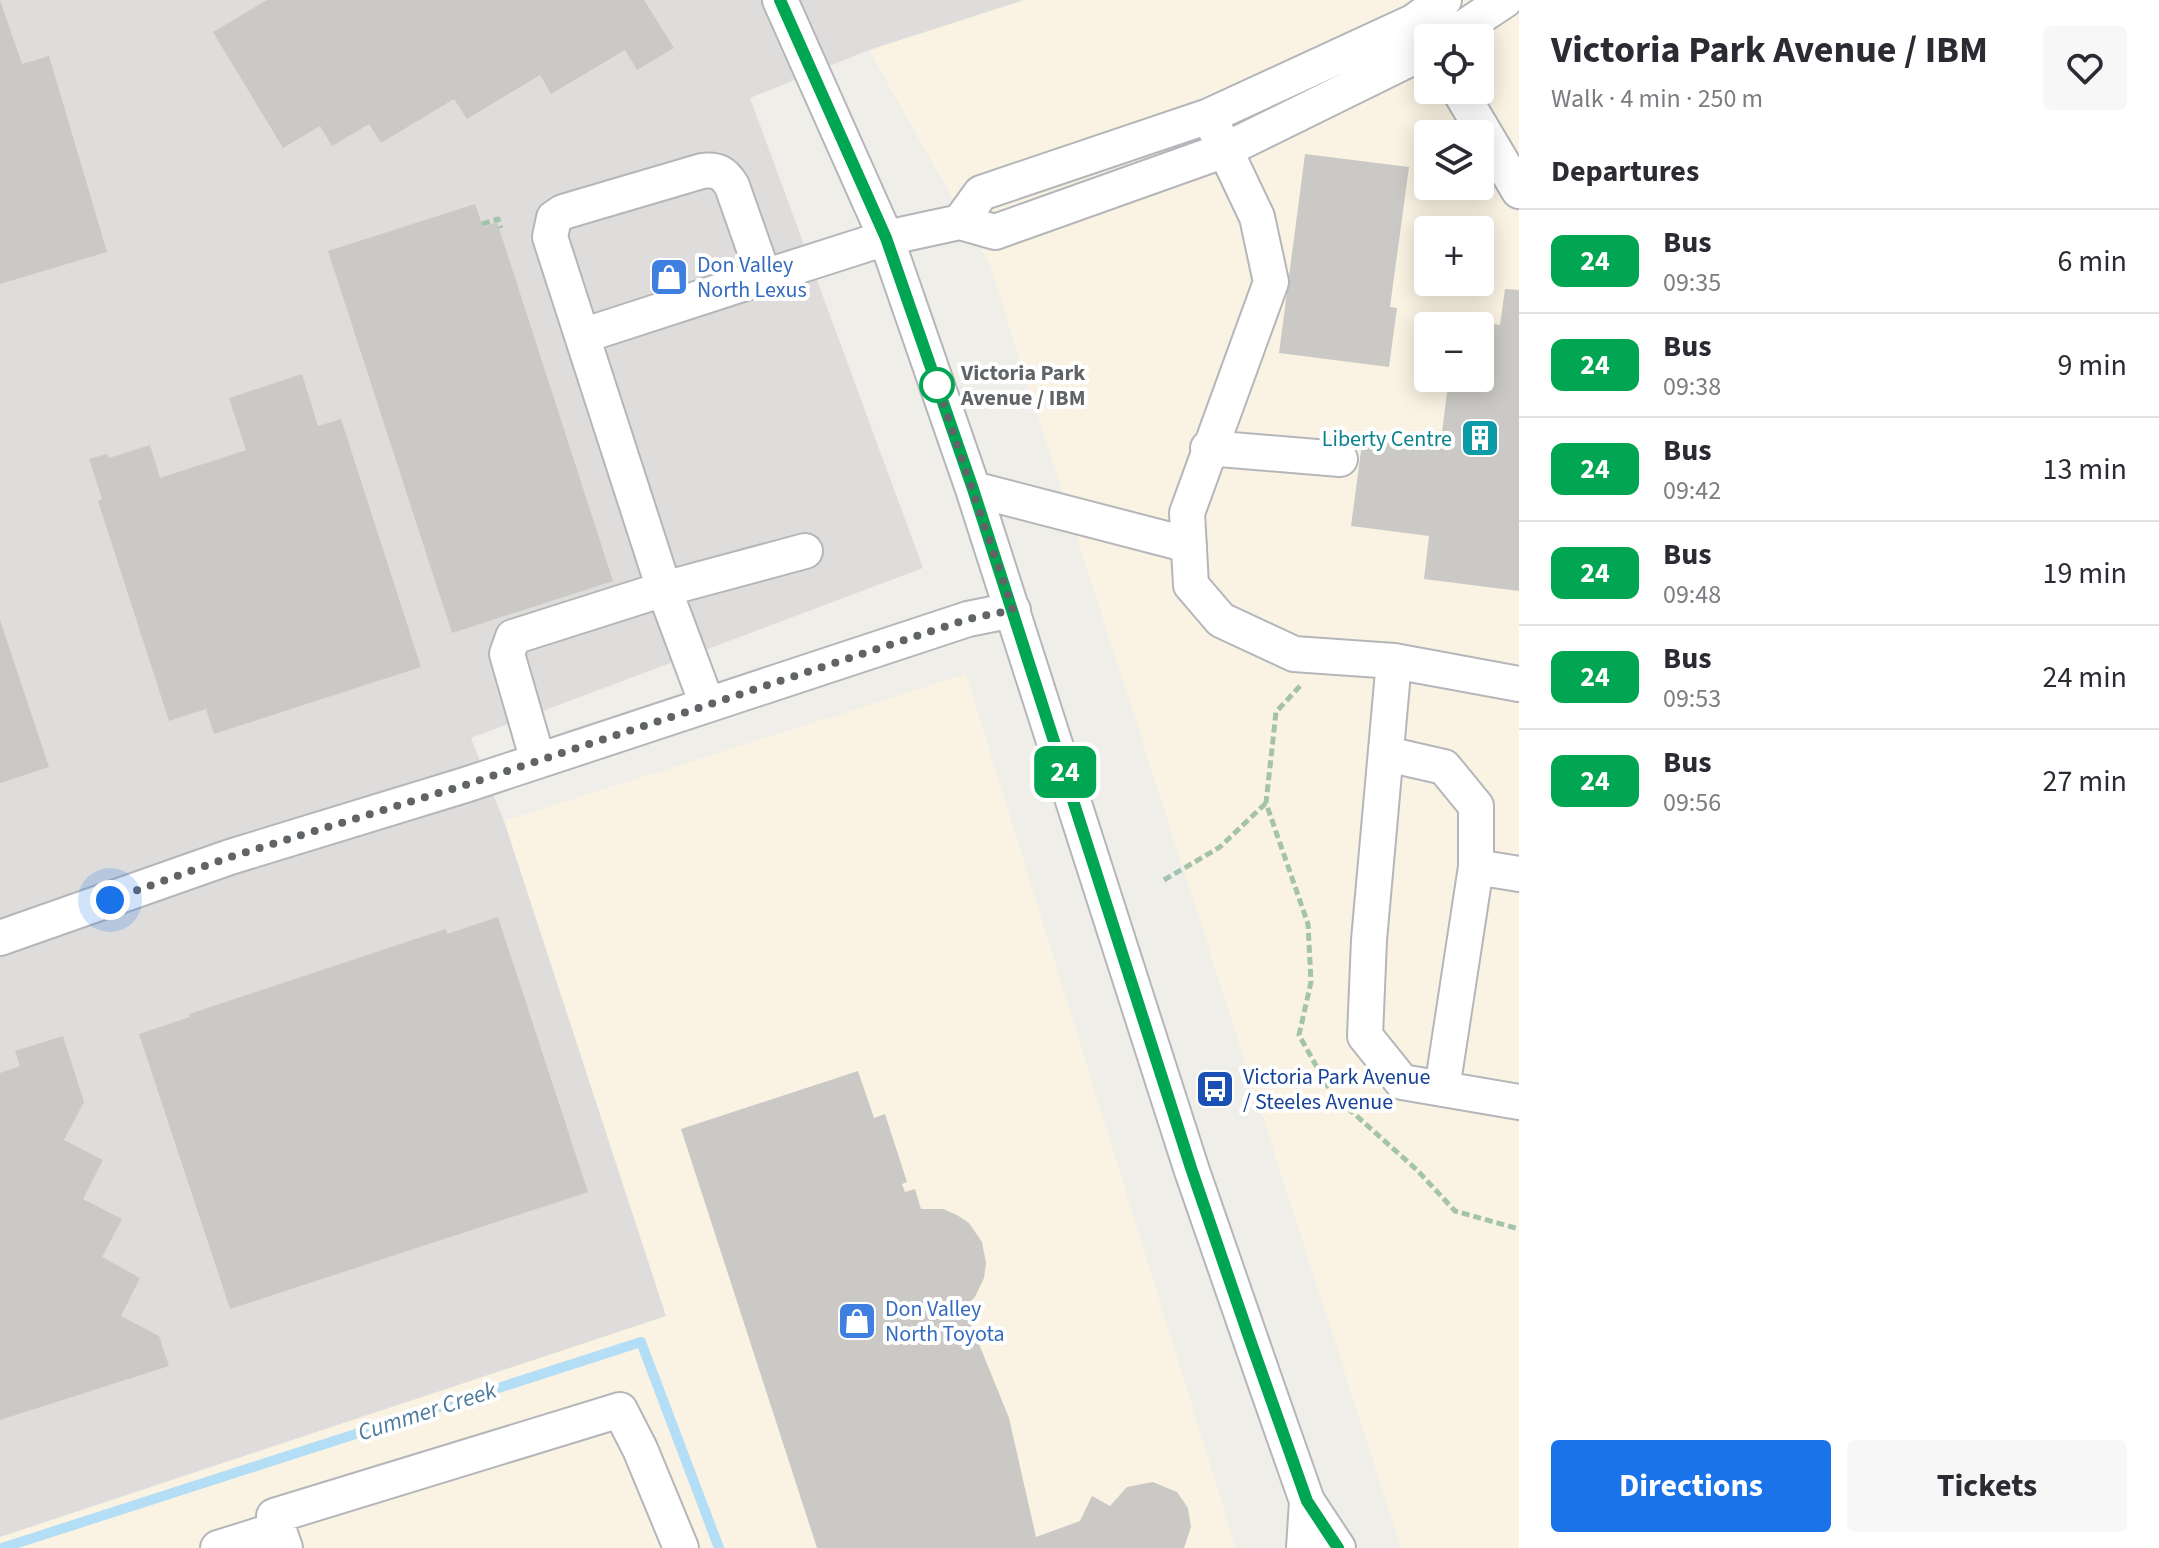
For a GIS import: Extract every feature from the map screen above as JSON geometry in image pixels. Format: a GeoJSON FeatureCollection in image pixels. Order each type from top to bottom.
{"type":"FeatureCollection","features":[{"type":"Feature","properties":{"kind":"street"},"geometry":{"type":"LineString","coordinates":[[780,0],[886,238],[1013,610],[1191,1168],[1307,1501],[1338,1548]]}},
{"type":"Feature","properties":{"kind":"street"},"geometry":{"type":"LineString","coordinates":[[1430,24],[1444,0]]}},
{"type":"Feature","properties":{"kind":"street"},"geometry":{"type":"LineString","coordinates":[[1469,24],[1505,0]]}},
{"type":"Feature","properties":{"kind":"street"},"geometry":{"type":"LineString","coordinates":[[960,222],[981,193],[1209,116],[1414,40]]}},
{"type":"Feature","properties":{"kind":"street"},"geometry":{"type":"LineString","coordinates":[[582,336],[886,238],[960,222],[995,232],[1225,150],[1414,42]]}},
{"type":"Feature","properties":{"kind":"street"},"geometry":{"type":"LineString","coordinates":[[1467,104],[1519,191]]}},
{"type":"Feature","properties":{"kind":"street"},"geometry":{"type":"LineString","coordinates":[[1209,116],[1257,217],[1271,282],[1208,448],[1187,513],[1191,585],[1221,620],[1294,654],[1394,661],[1519,684]]}},
{"type":"Feature","properties":{"kind":"street"},"geometry":{"type":"LineString","coordinates":[[707,704],[664,589],[550,237],[554,218],[563,212],[715,169],[732,186],[764,277]]}},
{"type":"Feature","properties":{"kind":"street"},"geometry":{"type":"LineString","coordinates":[[1208,448],[1340,459]]}},
{"type":"Feature","properties":{"kind":"street"},"geometry":{"type":"LineString","coordinates":[[973,489],[1189,545]]}},
{"type":"Feature","properties":{"kind":"street"},"geometry":{"type":"LineString","coordinates":[[538,761],[507,654],[513,637],[521,631],[805,551]]}},
{"type":"Feature","properties":{"kind":"street"},"geometry":{"type":"LineString","coordinates":[[0,938],[230,857],[538,761],[968,619],[1013,610]]}},
{"type":"Feature","properties":{"kind":"street"},"geometry":{"type":"LineString","coordinates":[[1394,661],[1369,940],[1365,1036],[1402,1082],[1519,1102]]}},
{"type":"Feature","properties":{"kind":"street"},"geometry":{"type":"LineString","coordinates":[[1387,754],[1444,767],[1476,806],[1476,867],[1442,1089]]}},
{"type":"Feature","properties":{"kind":"street"},"geometry":{"type":"LineString","coordinates":[[1476,867],[1519,874]]}},
{"type":"Feature","properties":{"kind":"street"},"geometry":{"type":"LineString","coordinates":[[218,1548],[282,1539],[274,1516],[620,1410],[640,1449],[681,1548]]}},
{"type":"Feature","properties":{"kind":"street"},"geometry":{"type":"LineString","coordinates":[[1304,1548],[1307,1501]]}},
{"type":"Feature","properties":{"kind":"path"},"geometry":{"type":"LineString","coordinates":[[482,224],[498,219],[501,228]]}},
{"type":"Feature","properties":{"kind":"path"},"geometry":{"type":"LineString","coordinates":[[1164,880],[1220,847],[1266,803]]}},
{"type":"Feature","properties":{"kind":"shaded area"},"geometry":{"type":"Polygon","coordinates":[[[0,0],[1024,0],[869,50],[750,98],[923,568],[471,738],[504,821],[666,1316],[0,1537],[0,0]]]}},
{"type":"Feature","properties":{"kind":"shaded area","name":"Liberty Centre"},"geometry":{"type":"Polygon","coordinates":[[[1024,0],[1519,0],[1519,1548],[1401,1548],[989,263],[869,50],[1024,0]]]}},
{"type":"Feature","properties":{"kind":"shaded area"},"geometry":{"type":"Polygon","coordinates":[[[966,674],[1236,1548],[0,1548],[0,1537],[665,1316],[504,821],[966,674]]]}},
{"type":"Feature","properties":{"kind":"building"},"geometry":{"type":"Polygon","coordinates":[[[0,0],[22,64],[49,56],[107,252],[0,284],[0,0]]]}},
{"type":"Feature","properties":{"kind":"building"},"geometry":{"type":"Polygon","coordinates":[[[267,0],[644,0],[674,48],[637,70],[625,50],[551,94],[540,75],[467,119],[454,99],[381,143],[369,124],[332,146],[320,126],[283,148],[213,32],[267,0]]]}},
{"type":"Feature","properties":{"kind":"building"},"geometry":{"type":"Polygon","coordinates":[[[1305,154],[1409,167],[1390,307],[1397,308],[1389,367],[1279,353],[1305,154]]]}},
{"type":"Feature","properties":{"kind":"building"},"geometry":{"type":"Polygon","coordinates":[[[475,204],[483,227],[497,222],[613,581],[452,633],[328,251],[475,204]]]}},
{"type":"Feature","properties":{"kind":"building","name":"Liberty Centre"},"geometry":{"type":"Polygon","coordinates":[[[1505,289],[1519,290],[1519,591],[1424,579],[1429,536],[1351,526],[1363,436],[1440,447],[1447,392],[1494,392],[1494,324],[1500,325],[1505,289]]]}},
{"type":"Feature","properties":{"kind":"building"},"geometry":{"type":"Polygon","coordinates":[[[302,374],[318,426],[341,419],[421,667],[214,734],[206,709],[169,721],[98,501],[102,499],[89,459],[107,454],[109,458],[150,445],[160,478],[246,450],[229,398],[302,374]]]}},
{"type":"Feature","properties":{"kind":"building"},"geometry":{"type":"Polygon","coordinates":[[[0,620],[49,767],[0,783],[0,620]]]}},
{"type":"Feature","properties":{"kind":"building"},"geometry":{"type":"Polygon","coordinates":[[[498,917],[588,1192],[230,1309],[139,1034],[190,1017],[189,1014],[446,929],[447,934],[498,917]]]}},
{"type":"Feature","properties":{"kind":"building"},"geometry":{"type":"Polygon","coordinates":[[[63,1036],[84,1102],[64,1140],[103,1160],[83,1199],[122,1219],[102,1257],[140,1278],[121,1316],[159,1336],[169,1366],[0,1420],[0,1073],[20,1066],[15,1051],[63,1036]]]}},
{"type":"Feature","properties":{"kind":"building","name":"Don Valley North Toyota"},"geometry":{"type":"Polygon","coordinates":[[[858,1071],[874,1118],[885,1114],[907,1182],[902,1184],[905,1192],[915,1189],[921,1209],[943,1209],[957,1215],[969,1223],[982,1242],[986,1263],[984,1278],[975,1297],[964,1307],[1009,1418],[1036,1537],[1080,1521],[1092,1496],[1110,1506],[1127,1487],[1153,1482],[1177,1492],[1188,1508],[1191,1527],[1184,1548],[817,1548],[681,1129],[858,1071]]]}},
{"type":"Feature","properties":{"kind":"waterway","name":"Cummer Creek"},"geometry":{"type":"LineString","coordinates":[[2,1548],[641,1342],[719,1548]]}},
{"type":"Feature","properties":{"kind":"bus line","name":"24"},"geometry":{"type":"LineString","coordinates":[[780,0],[886,238],[973,489],[1191,1168],[1248,1334],[1307,1501],[1338,1548]]}},
{"type":"Feature","properties":{"kind":"place","name":"Don Valley North Lexus"},"geometry":{"type":"Point","coordinates":[669,277]}},
{"type":"Feature","properties":{"kind":"place","name":"Victoria Park Avenue / IBM"},"geometry":{"type":"Point","coordinates":[937,385]}},
{"type":"Feature","properties":{"kind":"place","name":"Liberty Centre"},"geometry":{"type":"Point","coordinates":[1480,438]}},
{"type":"Feature","properties":{"kind":"place","name":"Victoria Park Avenue / Steeles Avenue"},"geometry":{"type":"Point","coordinates":[1215,1089]}},
{"type":"Feature","properties":{"kind":"place","name":"Don Valley North Toyota"},"geometry":{"type":"Point","coordinates":[857,1321]}},
{"type":"Feature","properties":{"kind":"route"},"geometry":{"type":"LineString","coordinates":[[110,900],[230,857],[465,785],[968,619],[1013,610],[937,385]]}}]}
